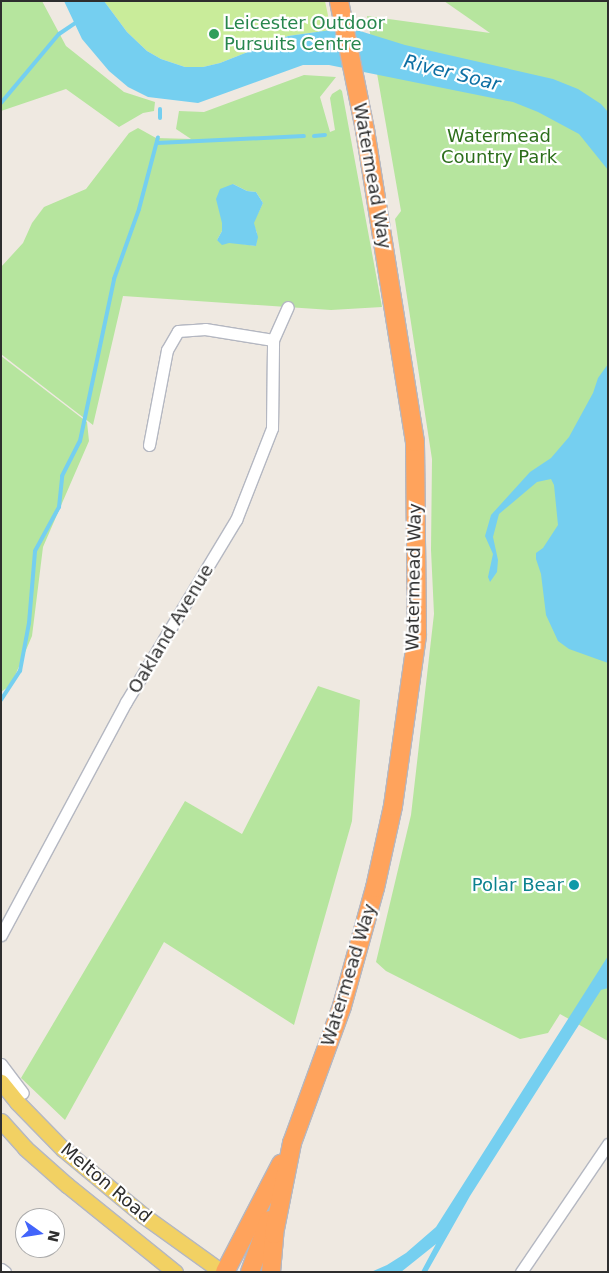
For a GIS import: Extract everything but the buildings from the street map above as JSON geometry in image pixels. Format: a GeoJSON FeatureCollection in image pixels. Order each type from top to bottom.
{"type":"FeatureCollection","features":[{"type":"Feature","properties":{"kind":"highway","name":"Watermead Way"},"geometry":{"type":"LineString","coordinates":[[271,1272],[274,1234],[282,1184],[292,1143],[342,1006],[375,888],[393,806],[417,635],[415,442],[365,130],[339,1]]}},
{"type":"Feature","properties":{"kind":"highway","name":"Watermead Way"},"geometry":{"type":"LineString","coordinates":[[223,1272],[292,1143]]}},
{"type":"Feature","properties":{"kind":"highway","name":"Watermead Way"},"geometry":{"type":"LineString","coordinates":[[250,1272],[282,1184]]}},
{"type":"Feature","properties":{"kind":"main road","name":"Melton Road"},"geometry":{"type":"LineString","coordinates":[[1,1082],[20,1098],[63,1149],[84,1167],[144,1216],[223,1272]]}},
{"type":"Feature","properties":{"kind":"main road"},"geometry":{"type":"LineString","coordinates":[[1,1117],[20,1098]]}},
{"type":"Feature","properties":{"kind":"main road","name":"Melton Road"},"geometry":{"type":"LineString","coordinates":[[1,1121],[25,1148],[53,1173],[175,1272]]}},
{"type":"Feature","properties":{"kind":"street","name":"Oakland Avenue"},"geometry":{"type":"LineString","coordinates":[[1,935],[126,702],[236,520],[272,428],[273,340],[288,306]]}},
{"type":"Feature","properties":{"kind":"street"},"geometry":{"type":"LineString","coordinates":[[149,445],[167,350],[178,332],[205,329],[273,340]]}},
{"type":"Feature","properties":{"kind":"street"},"geometry":{"type":"LineString","coordinates":[[1,1064],[20,1098]]}},
{"type":"Feature","properties":{"kind":"street"},"geometry":{"type":"LineString","coordinates":[[522,1272],[608,1144]]}},
{"type":"Feature","properties":{"kind":"street"},"geometry":{"type":"LineString","coordinates":[[1,1269],[4,1272]]}},
{"type":"Feature","properties":{"kind":"green space"},"geometry":{"type":"Polygon","coordinates":[[[1,1],[42,1],[66,46],[124,92],[155,102],[154,111],[143,113],[119,127],[66,89],[1,111],[1,1]]]}},
{"type":"Feature","properties":{"kind":"green space","name":"Leicester Outdoor Pursuits Centre"},"geometry":{"type":"Polygon","coordinates":[[[104,1],[325,1],[331,30],[288,36],[220,63],[203,67],[185,67],[161,59],[147,51],[127,32],[104,1]]]}},
{"type":"Feature","properties":{"kind":"green space","name":"Watermead Country Park"},"geometry":{"type":"Polygon","coordinates":[[[444,1],[608,1],[608,1041],[560,1014],[548,1033],[520,1039],[386,971],[376,962],[411,815],[434,614],[431,550],[432,459],[395,219],[401,211],[367,16],[490,33],[444,1]]]}},
{"type":"Feature","properties":{"kind":"green space"},"geometry":{"type":"Polygon","coordinates":[[[304,75],[336,77],[320,97],[330,132],[335,130],[330,98],[332,94],[340,89],[342,91],[382,307],[331,310],[123,296],[93,425],[1,354],[1,267],[23,243],[32,223],[44,207],[86,189],[129,133],[138,128],[156,138],[191,139],[176,129],[179,111],[204,112],[304,75]],[[233,184],[222,223],[222,231],[217,240],[256,246],[257,233],[253,223],[263,203],[256,192],[247,191],[233,184]]]}},
{"type":"Feature","properties":{"kind":"green space"},"geometry":{"type":"Polygon","coordinates":[[[1,356],[87,422],[89,441],[43,547],[32,636],[11,685],[1,692],[1,356]]]}},
{"type":"Feature","properties":{"kind":"green space"},"geometry":{"type":"Polygon","coordinates":[[[318,686],[360,700],[352,821],[294,1025],[164,942],[65,1120],[21,1078],[185,801],[242,834],[318,686]]]}},
{"type":"Feature","properties":{"kind":"water","name":"River Soar"},"geometry":{"type":"Polygon","coordinates":[[[64,1],[104,1],[127,32],[147,51],[161,59],[185,67],[203,67],[220,63],[288,36],[331,30],[360,31],[405,45],[553,79],[578,89],[601,104],[608,112],[608,170],[579,134],[538,112],[513,102],[329,65],[303,65],[198,103],[148,97],[128,87],[109,71],[82,39],[64,1]]]}},
{"type":"Feature","properties":{"kind":"water"},"geometry":{"type":"Polygon","coordinates":[[[233,184],[247,191],[256,192],[263,203],[254,223],[258,237],[256,246],[229,243],[222,245],[217,240],[222,231],[222,223],[216,199],[220,189],[233,184]]]}},
{"type":"Feature","properties":{"kind":"water"},"geometry":{"type":"Polygon","coordinates":[[[608,364],[608,663],[569,649],[558,641],[546,615],[541,574],[536,553],[543,548],[558,525],[554,485],[551,479],[537,482],[499,514],[493,537],[498,560],[497,572],[490,582],[488,577],[493,554],[485,536],[491,515],[530,472],[551,458],[569,437],[593,393],[598,378],[608,364]]]}},
{"type":"Feature","properties":{"kind":"water"},"geometry":{"type":"Polygon","coordinates":[[[608,956],[608,988],[601,990],[470,1196],[427,1272],[421,1272],[436,1244],[401,1272],[371,1272],[406,1253],[436,1227],[608,956]]]}},
{"type":"Feature","properties":{"kind":"waterway"},"geometry":{"type":"LineString","coordinates":[[1,103],[59,34],[78,21]]}},
{"type":"Feature","properties":{"kind":"waterway"},"geometry":{"type":"LineString","coordinates":[[160,109],[160,118]]}},
{"type":"Feature","properties":{"kind":"waterway"},"geometry":{"type":"LineString","coordinates":[[314,136],[325,135]]}},
{"type":"Feature","properties":{"kind":"waterway"},"geometry":{"type":"LineString","coordinates":[[157,143],[304,136]]}},
{"type":"Feature","properties":{"kind":"waterway"},"geometry":{"type":"LineString","coordinates":[[1,700],[20,671],[29,623],[35,551],[59,507],[62,476],[80,441],[114,279],[139,209],[158,137]]}},
{"type":"Feature","properties":{"kind":"place","name":"Leicester Outdoor Pursuits Centre"},"geometry":{"type":"Point","coordinates":[214,34]}},
{"type":"Feature","properties":{"kind":"place","name":"Polar Bear"},"geometry":{"type":"Point","coordinates":[574,885]}}]}
